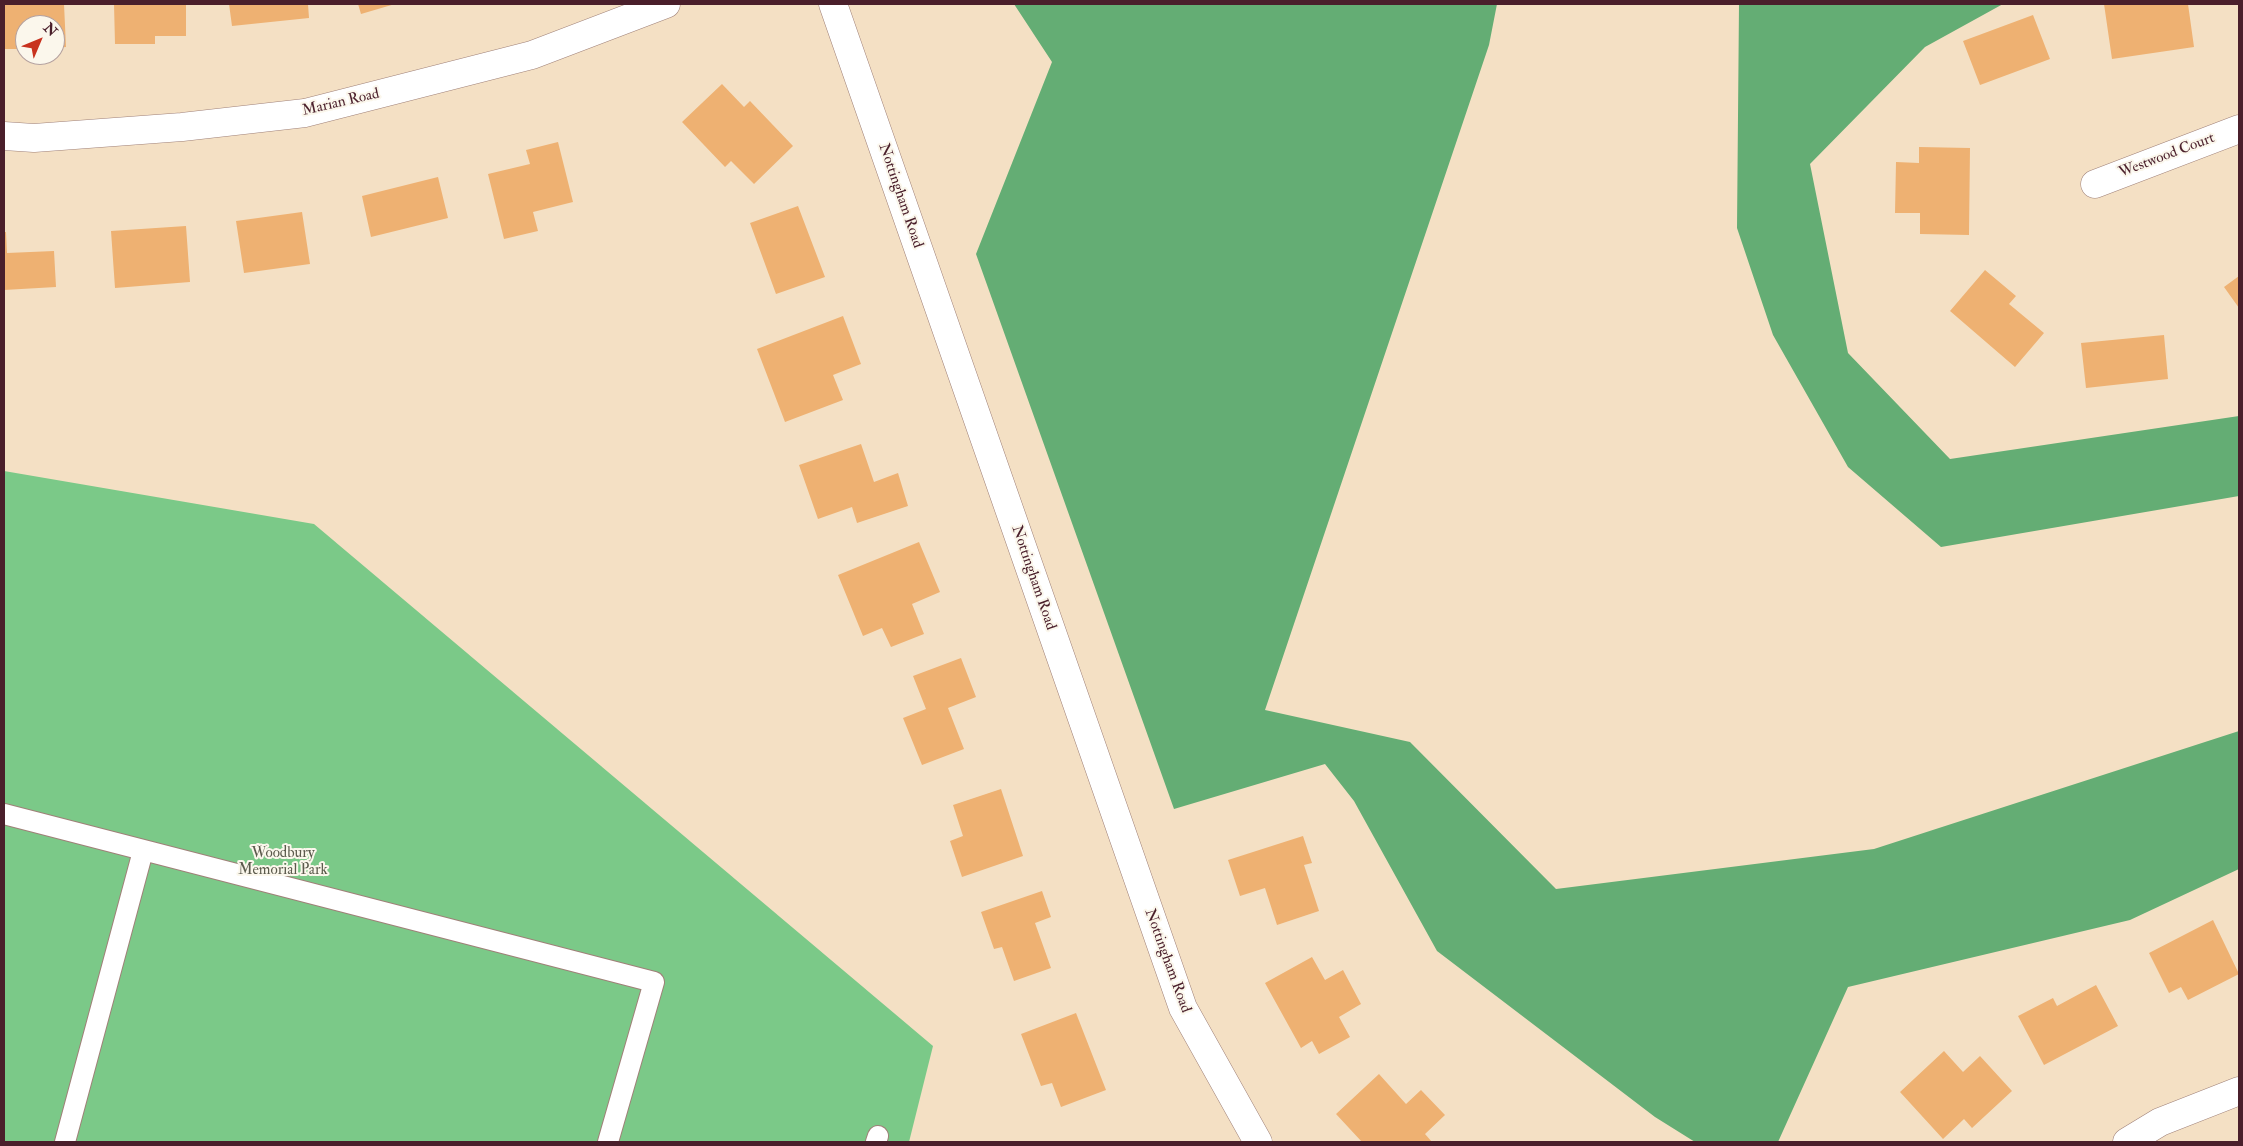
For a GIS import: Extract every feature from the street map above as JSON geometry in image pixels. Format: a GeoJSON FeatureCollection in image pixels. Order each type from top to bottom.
{"type":"FeatureCollection","features":[{"type":"Feature","properties":{"kind":"street","name":"Marian Road"},"geometry":{"type":"LineString","coordinates":[[4,136],[34,138],[182,127],[305,113],[532,55],[666,4]]}},
{"type":"Feature","properties":{"kind":"street","name":"Nottingham Road"},"geometry":{"type":"LineString","coordinates":[[833,4],[1183,1008],[1258,1142]]}},
{"type":"Feature","properties":{"kind":"street","name":"Westwood Court"},"geometry":{"type":"LineString","coordinates":[[2095,184],[2239,129]]}},
{"type":"Feature","properties":{"kind":"street"},"geometry":{"type":"LineString","coordinates":[[2127,1142],[2160,1122],[2239,1091]]}},
{"type":"Feature","properties":{"kind":"lane"},"geometry":{"type":"LineString","coordinates":[[4,814],[654,982],[608,1142]]}},
{"type":"Feature","properties":{"kind":"lane"},"geometry":{"type":"LineString","coordinates":[[65,1142],[143,851]]}},
{"type":"Feature","properties":{"kind":"green space"},"geometry":{"type":"Polygon","coordinates":[[[1014,4],[1497,4],[1489,45],[1265,710],[1410,742],[1556,889],[1874,849],[2239,731],[2239,869],[2130,920],[1848,987],[1778,1142],[1695,1142],[1655,1117],[1437,951],[1354,801],[1325,764],[1174,809],[976,254],[1052,62],[1014,4]]]}},
{"type":"Feature","properties":{"kind":"green space"},"geometry":{"type":"Polygon","coordinates":[[[1739,4],[2003,4],[1925,47],[1810,164],[1848,353],[1950,459],[2239,416],[2239,496],[1941,547],[1848,467],[1773,335],[1737,228],[1739,4]]]}},
{"type":"Feature","properties":{"kind":"green space","name":"Woodbury Memorial Park"},"geometry":{"type":"Polygon","coordinates":[[[4,471],[314,524],[933,1046],[909,1142],[4,1142],[4,471]]]}},
{"type":"Feature","properties":{"kind":"building"},"geometry":{"type":"Polygon","coordinates":[[[4,4],[64,4],[65,15],[15,15],[15,49],[4,49],[4,4]]]}},
{"type":"Feature","properties":{"kind":"building"},"geometry":{"type":"Polygon","coordinates":[[[114,4],[186,4],[186,36],[155,36],[155,44],[115,44],[114,4]]]}},
{"type":"Feature","properties":{"kind":"building"},"geometry":{"type":"Polygon","coordinates":[[[229,4],[308,4],[309,18],[232,26],[229,4]]]}},
{"type":"Feature","properties":{"kind":"building"},"geometry":{"type":"Polygon","coordinates":[[[358,4],[395,4],[361,14],[358,4]]]}},
{"type":"Feature","properties":{"kind":"building"},"geometry":{"type":"Polygon","coordinates":[[[2104,4],[2188,4],[2194,47],[2112,59],[2104,4]]]}},
{"type":"Feature","properties":{"kind":"building"},"geometry":{"type":"Polygon","coordinates":[[[2033,15],[2050,59],[1980,85],[1963,41],[2033,15]]]}},
{"type":"Feature","properties":{"kind":"building"},"geometry":{"type":"Polygon","coordinates":[[[722,84],[744,107],[750,101],[793,146],[754,184],[731,161],[725,167],[682,122],[722,84]]]}},
{"type":"Feature","properties":{"kind":"building"},"geometry":{"type":"Polygon","coordinates":[[[558,142],[573,202],[533,212],[538,231],[504,239],[488,174],[530,164],[526,150],[558,142]]]}},
{"type":"Feature","properties":{"kind":"building"},"geometry":{"type":"Polygon","coordinates":[[[1919,147],[1970,148],[1969,235],[1920,234],[1920,213],[1895,213],[1896,162],[1919,163],[1919,147]]]}},
{"type":"Feature","properties":{"kind":"building"},"geometry":{"type":"Polygon","coordinates":[[[438,177],[448,218],[371,237],[362,196],[438,177]]]}},
{"type":"Feature","properties":{"kind":"building"},"geometry":{"type":"Polygon","coordinates":[[[798,206],[825,277],[776,294],[750,223],[798,206]]]}},
{"type":"Feature","properties":{"kind":"building"},"geometry":{"type":"Polygon","coordinates":[[[302,212],[310,264],[244,273],[236,221],[302,212]]]}},
{"type":"Feature","properties":{"kind":"building"},"geometry":{"type":"Polygon","coordinates":[[[186,226],[190,282],[115,288],[111,231],[186,226]]]}},
{"type":"Feature","properties":{"kind":"building"},"geometry":{"type":"Polygon","coordinates":[[[4,232],[6,232],[7,253],[54,251],[56,287],[4,290],[4,232]]]}},
{"type":"Feature","properties":{"kind":"building"},"geometry":{"type":"Polygon","coordinates":[[[1985,270],[2016,296],[2009,304],[2044,333],[2015,367],[1950,311],[1985,270]]]}},
{"type":"Feature","properties":{"kind":"building"},"geometry":{"type":"Polygon","coordinates":[[[2239,276],[2239,308],[2224,287],[2239,276]]]}},
{"type":"Feature","properties":{"kind":"building"},"geometry":{"type":"Polygon","coordinates":[[[843,316],[861,364],[833,375],[843,400],[785,422],[757,349],[843,316]]]}},
{"type":"Feature","properties":{"kind":"building"},"geometry":{"type":"Polygon","coordinates":[[[2164,335],[2168,379],[2086,388],[2081,343],[2164,335]]]}},
{"type":"Feature","properties":{"kind":"building"},"geometry":{"type":"Polygon","coordinates":[[[861,444],[874,482],[898,473],[908,506],[857,523],[852,507],[818,519],[799,465],[861,444]]]}},
{"type":"Feature","properties":{"kind":"building"},"geometry":{"type":"Polygon","coordinates":[[[919,542],[940,592],[912,604],[924,634],[891,647],[882,628],[863,636],[838,575],[919,542]]]}},
{"type":"Feature","properties":{"kind":"building"},"geometry":{"type":"Polygon","coordinates":[[[961,658],[976,697],[948,708],[964,749],[922,765],[903,718],[926,709],[913,676],[961,658]]]}},
{"type":"Feature","properties":{"kind":"building"},"geometry":{"type":"Polygon","coordinates":[[[1001,789],[1023,856],[962,877],[950,841],[963,836],[953,805],[1001,789]]]}},
{"type":"Feature","properties":{"kind":"building"},"geometry":{"type":"Polygon","coordinates":[[[1303,836],[1312,863],[1304,865],[1319,911],[1277,925],[1265,888],[1240,896],[1228,860],[1303,836]]]}},
{"type":"Feature","properties":{"kind":"building"},"geometry":{"type":"Polygon","coordinates":[[[1042,891],[1051,917],[1035,923],[1051,968],[1014,981],[1002,947],[994,949],[981,912],[1042,891]]]}},
{"type":"Feature","properties":{"kind":"building"},"geometry":{"type":"Polygon","coordinates":[[[2213,920],[2239,974],[2188,1000],[2181,987],[2169,993],[2149,953],[2213,920]]]}},
{"type":"Feature","properties":{"kind":"building"},"geometry":{"type":"Polygon","coordinates":[[[1312,957],[1325,980],[1343,970],[1361,1004],[1339,1017],[1350,1037],[1319,1054],[1312,1041],[1301,1048],[1265,983],[1312,957]]]}},
{"type":"Feature","properties":{"kind":"building"},"geometry":{"type":"Polygon","coordinates":[[[2096,985],[2118,1026],[2044,1065],[2018,1016],[2053,998],[2057,1006],[2096,985]]]}},
{"type":"Feature","properties":{"kind":"building"},"geometry":{"type":"Polygon","coordinates":[[[1076,1013],[1106,1090],[1061,1107],[1052,1083],[1041,1086],[1021,1034],[1076,1013]]]}},
{"type":"Feature","properties":{"kind":"building"},"geometry":{"type":"Polygon","coordinates":[[[1944,1051],[1963,1072],[1980,1056],[2012,1091],[1972,1128],[1964,1119],[1943,1139],[1900,1092],[1944,1051]]]}},
{"type":"Feature","properties":{"kind":"building"},"geometry":{"type":"Polygon","coordinates":[[[1379,1074],[1406,1104],[1421,1090],[1445,1115],[1425,1134],[1432,1142],[1362,1142],[1336,1114],[1379,1074]]]}}]}
